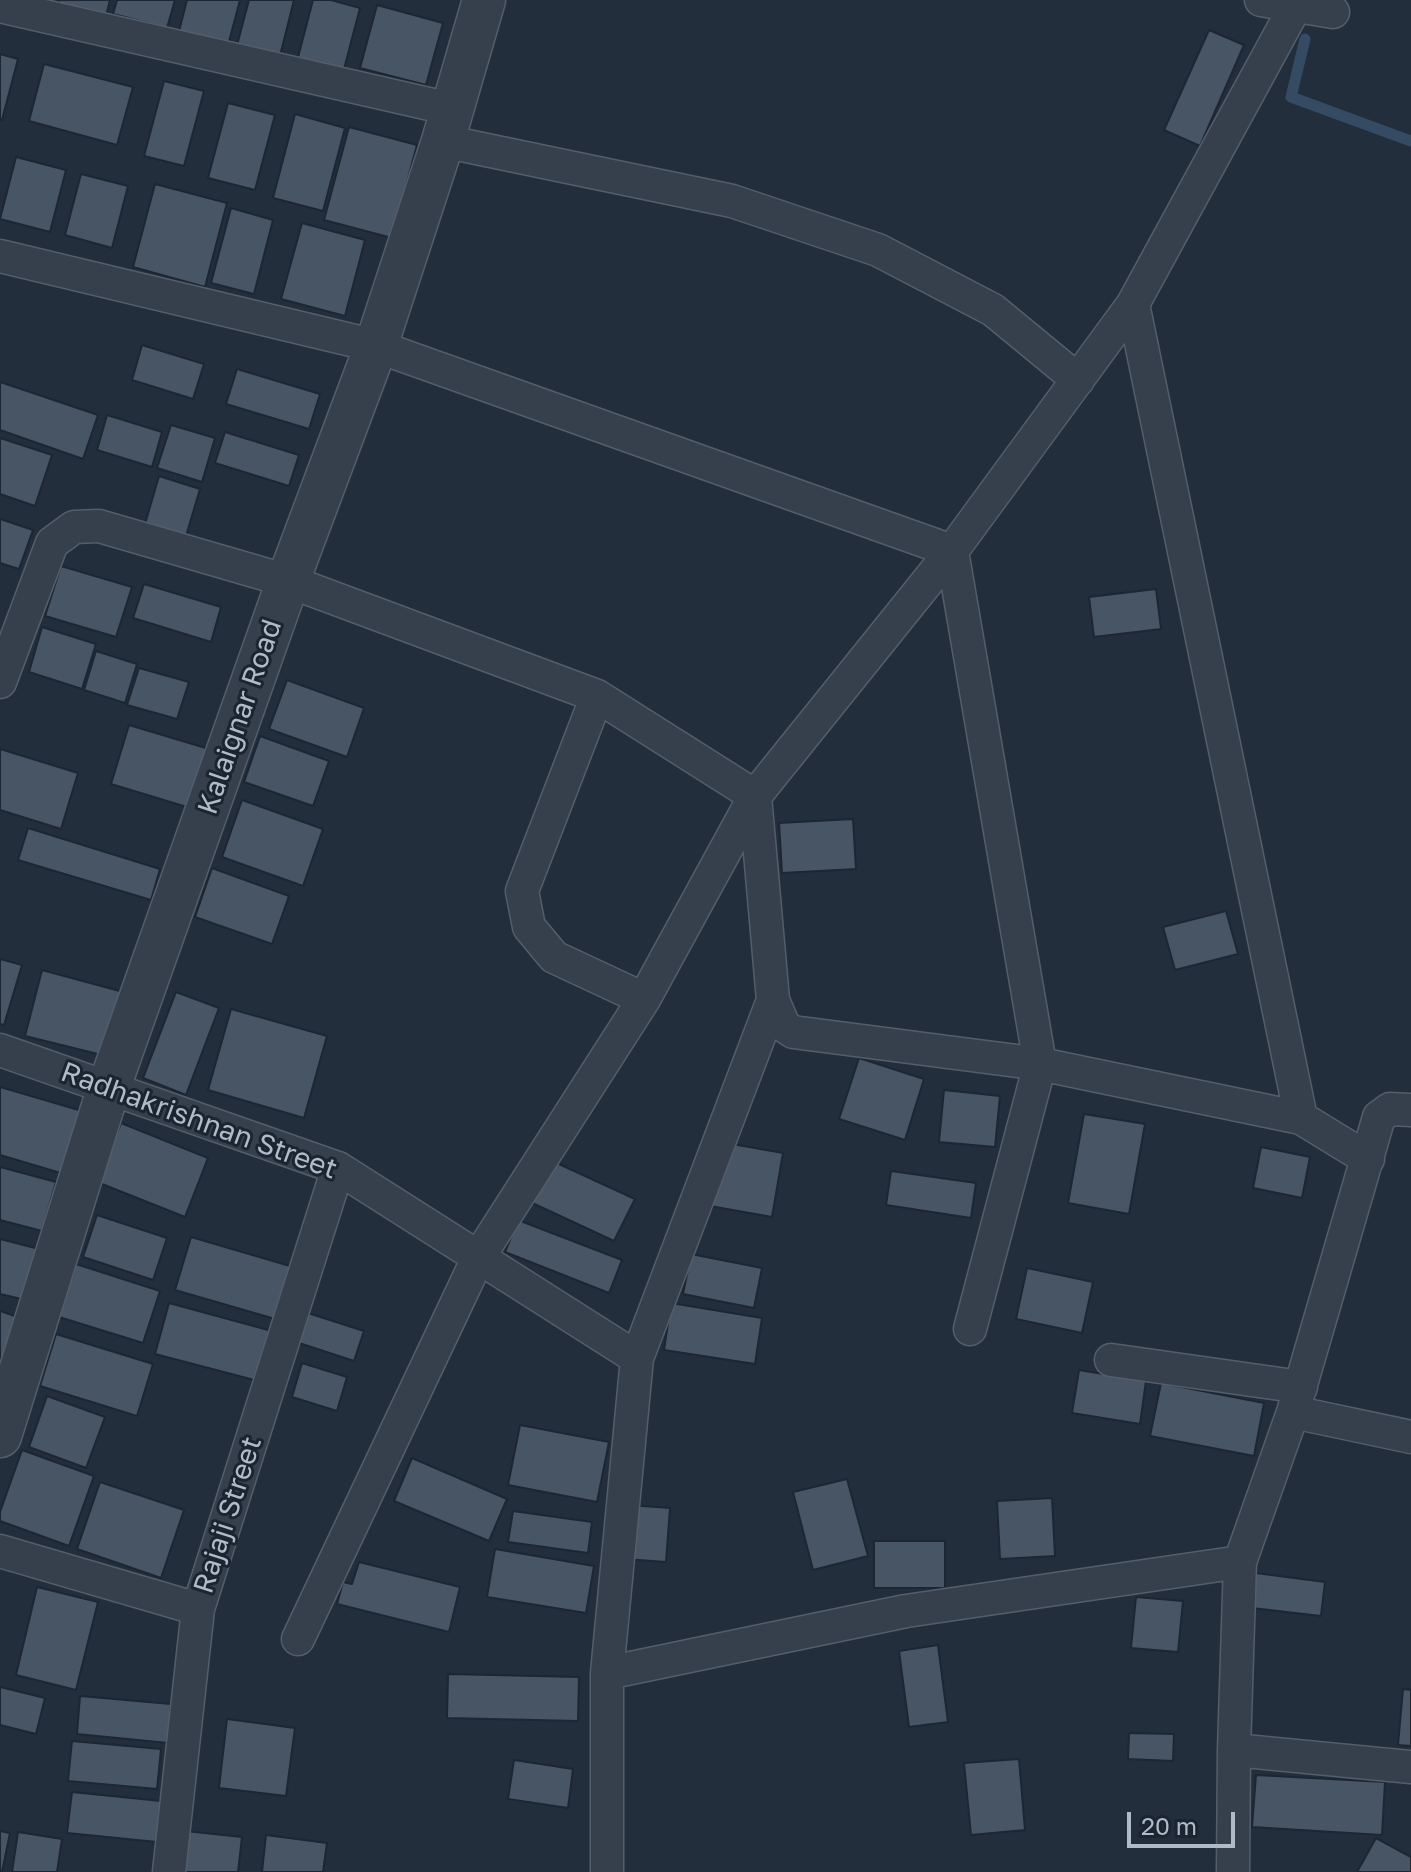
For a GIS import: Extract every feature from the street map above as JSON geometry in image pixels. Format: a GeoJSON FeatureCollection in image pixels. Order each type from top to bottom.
{"type":"FeatureCollection","features":[{"type":"Feature","properties":{"kind":"street","name":"Kalaignar Road"},"geometry":{"type":"LineString","coordinates":[[0,1436],[109,1087],[288,581],[376,346],[484,0]]}},
{"type":"Feature","properties":{"kind":"street"},"geometry":{"type":"LineString","coordinates":[[1261,0],[1333,12]]}},
{"type":"Feature","properties":{"kind":"street"},"geometry":{"type":"LineString","coordinates":[[0,6],[732,201],[878,250],[993,310],[1078,380]]}},
{"type":"Feature","properties":{"kind":"street"},"geometry":{"type":"LineString","coordinates":[[298,1639],[478,1258],[644,999],[755,796],[952,551],[1133,304],[1295,7]]}},
{"type":"Feature","properties":{"kind":"street"},"geometry":{"type":"LineString","coordinates":[[0,256],[376,346],[952,551]]}},
{"type":"Feature","properties":{"kind":"street"},"geometry":{"type":"LineString","coordinates":[[1133,304],[1301,1118]]}},
{"type":"Feature","properties":{"kind":"street"},"geometry":{"type":"LineString","coordinates":[[0,682],[52,543],[74,527],[99,526],[288,581],[597,696],[755,796]]}},
{"type":"Feature","properties":{"kind":"street"},"geometry":{"type":"LineString","coordinates":[[952,551],[1040,1064],[970,1329]]}},
{"type":"Feature","properties":{"kind":"street"},"geometry":{"type":"LineString","coordinates":[[597,696],[522,891],[529,927],[554,957],[644,999]]}},
{"type":"Feature","properties":{"kind":"street"},"geometry":{"type":"LineString","coordinates":[[755,796],[773,1000],[784,1026],[793,1032],[1040,1064],[1301,1118],[1368,1159]]}},
{"type":"Feature","properties":{"kind":"street"},"geometry":{"type":"LineString","coordinates":[[607,1872],[607,1673],[637,1358],[773,1000]]}},
{"type":"Feature","properties":{"kind":"street","name":"Radhakrishnan Street"},"geometry":{"type":"LineString","coordinates":[[0,1050],[338,1168],[637,1358]]}},
{"type":"Feature","properties":{"kind":"street"},"geometry":{"type":"LineString","coordinates":[[1233,1872],[1240,1562],[1297,1400],[1379,1117],[1390,1109],[1411,1110]]}},
{"type":"Feature","properties":{"kind":"street","name":"Rajaji Street"},"geometry":{"type":"LineString","coordinates":[[169,1872],[198,1609],[338,1168]]}},
{"type":"Feature","properties":{"kind":"street"},"geometry":{"type":"LineString","coordinates":[[1111,1360],[1297,1400],[1411,1437]]}},
{"type":"Feature","properties":{"kind":"street"},"geometry":{"type":"LineString","coordinates":[[0,1551],[198,1609]]}},
{"type":"Feature","properties":{"kind":"street"},"geometry":{"type":"LineString","coordinates":[[607,1673],[906,1611],[1240,1562]]}},
{"type":"Feature","properties":{"kind":"street"},"geometry":{"type":"LineString","coordinates":[[1234,1750],[1411,1767]]}},
{"type":"Feature","properties":{"kind":"building"},"geometry":{"type":"Polygon","coordinates":[[[59,0],[110,0],[103,28],[55,15],[59,0]]]}},
{"type":"Feature","properties":{"kind":"building"},"geometry":{"type":"Polygon","coordinates":[[[117,0],[175,0],[167,28],[113,14],[117,0]]]}},
{"type":"Feature","properties":{"kind":"building"},"geometry":{"type":"Polygon","coordinates":[[[187,0],[240,0],[226,53],[177,39],[187,0]]]}},
{"type":"Feature","properties":{"kind":"building"},"geometry":{"type":"Polygon","coordinates":[[[249,0],[294,0],[279,60],[236,49],[249,0]]]}},
{"type":"Feature","properties":{"kind":"building"},"geometry":{"type":"Polygon","coordinates":[[[313,0],[331,0],[360,8],[343,73],[297,61],[313,0]]]}},
{"type":"Feature","properties":{"kind":"building"},"geometry":{"type":"Polygon","coordinates":[[[377,5],[443,23],[426,85],[360,68],[377,5]]]}},
{"type":"Feature","properties":{"kind":"building"},"geometry":{"type":"Polygon","coordinates":[[[1209,30],[1244,45],[1200,146],[1164,130],[1209,30]]]}},
{"type":"Feature","properties":{"kind":"building"},"geometry":{"type":"Polygon","coordinates":[[[0,54],[18,59],[2,120],[0,120],[0,54]]]}},
{"type":"Feature","properties":{"kind":"building"},"geometry":{"type":"Polygon","coordinates":[[[44,64],[133,87],[117,145],[29,121],[44,64]]]}},
{"type":"Feature","properties":{"kind":"building"},"geometry":{"type":"Polygon","coordinates":[[[164,81],[204,91],[184,166],[144,156],[164,81]]]}},
{"type":"Feature","properties":{"kind":"building"},"geometry":{"type":"Polygon","coordinates":[[[228,103],[275,115],[255,190],[208,178],[228,103]]]}},
{"type":"Feature","properties":{"kind":"building"},"geometry":{"type":"Polygon","coordinates":[[[295,114],[345,128],[323,211],[273,198],[295,114]]]}},
{"type":"Feature","properties":{"kind":"building"},"geometry":{"type":"Polygon","coordinates":[[[349,127],[417,145],[392,238],[324,220],[349,127]]]}},
{"type":"Feature","properties":{"kind":"building"},"geometry":{"type":"Polygon","coordinates":[[[16,157],[66,170],[50,232],[0,219],[16,157]]]}},
{"type":"Feature","properties":{"kind":"building"},"geometry":{"type":"Polygon","coordinates":[[[81,174],[128,186],[112,248],[65,235],[81,174]]]}},
{"type":"Feature","properties":{"kind":"building"},"geometry":{"type":"Polygon","coordinates":[[[155,184],[227,203],[205,287],[133,267],[155,184]]]}},
{"type":"Feature","properties":{"kind":"building"},"geometry":{"type":"Polygon","coordinates":[[[231,208],[273,220],[254,294],[211,283],[231,208]]]}},
{"type":"Feature","properties":{"kind":"building"},"geometry":{"type":"Polygon","coordinates":[[[302,223],[365,240],[345,316],[281,299],[302,223]]]}},
{"type":"Feature","properties":{"kind":"building"},"geometry":{"type":"Polygon","coordinates":[[[142,345],[204,364],[193,399],[132,380],[142,345]]]}},
{"type":"Feature","properties":{"kind":"building"},"geometry":{"type":"Polygon","coordinates":[[[237,369],[320,394],[309,429],[226,404],[237,369]]]}},
{"type":"Feature","properties":{"kind":"building"},"geometry":{"type":"Polygon","coordinates":[[[0,382],[98,415],[83,459],[0,430],[0,382]]]}},
{"type":"Feature","properties":{"kind":"building"},"geometry":{"type":"Polygon","coordinates":[[[107,415],[162,432],[152,467],[97,450],[107,415]]]}},
{"type":"Feature","properties":{"kind":"building"},"geometry":{"type":"Polygon","coordinates":[[[171,425],[215,438],[202,482],[157,468],[171,425]]]}},
{"type":"Feature","properties":{"kind":"building"},"geometry":{"type":"Polygon","coordinates":[[[225,432],[299,455],[289,486],[215,463],[225,432]]]}},
{"type":"Feature","properties":{"kind":"building"},"geometry":{"type":"Polygon","coordinates":[[[0,438],[52,455],[35,506],[0,494],[0,438]]]}},
{"type":"Feature","properties":{"kind":"building"},"geometry":{"type":"Polygon","coordinates":[[[159,476],[200,489],[186,536],[145,524],[159,476]]]}},
{"type":"Feature","properties":{"kind":"building"},"geometry":{"type":"Polygon","coordinates":[[[0,519],[33,530],[19,569],[0,563],[0,519]]]}},
{"type":"Feature","properties":{"kind":"building"},"geometry":{"type":"Polygon","coordinates":[[[61,566],[132,587],[116,637],[45,616],[61,566]]]}},
{"type":"Feature","properties":{"kind":"building"},"geometry":{"type":"Polygon","coordinates":[[[144,584],[221,607],[211,642],[133,618],[144,584]]]}},
{"type":"Feature","properties":{"kind":"building"},"geometry":{"type":"Polygon","coordinates":[[[1156,589],[1161,629],[1094,637],[1089,597],[1156,589]]]}},
{"type":"Feature","properties":{"kind":"building"},"geometry":{"type":"Polygon","coordinates":[[[42,627],[96,644],[82,689],[29,672],[42,627]]]}},
{"type":"Feature","properties":{"kind":"building"},"geometry":{"type":"Polygon","coordinates":[[[96,651],[137,664],[125,703],[84,690],[96,651]]]}},
{"type":"Feature","properties":{"kind":"building"},"geometry":{"type":"Polygon","coordinates":[[[139,668],[189,682],[177,719],[127,705],[139,668]]]}},
{"type":"Feature","properties":{"kind":"building"},"geometry":{"type":"Polygon","coordinates":[[[287,680],[364,708],[347,757],[269,729],[287,680]]]}},
{"type":"Feature","properties":{"kind":"building"},"geometry":{"type":"Polygon","coordinates":[[[129,725],[219,752],[200,811],[111,784],[129,725]]]}},
{"type":"Feature","properties":{"kind":"building"},"geometry":{"type":"Polygon","coordinates":[[[260,736],[329,761],[313,806],[244,782],[260,736]]]}},
{"type":"Feature","properties":{"kind":"building"},"geometry":{"type":"Polygon","coordinates":[[[0,749],[78,773],[61,829],[0,810],[0,749]]]}},
{"type":"Feature","properties":{"kind":"building"},"geometry":{"type":"Polygon","coordinates":[[[242,800],[323,829],[303,886],[222,857],[242,800]]]}},
{"type":"Feature","properties":{"kind":"building"},"geometry":{"type":"Polygon","coordinates":[[[853,819],[856,869],[782,873],[779,823],[853,819]]]}},
{"type":"Feature","properties":{"kind":"building"},"geometry":{"type":"Polygon","coordinates":[[[28,828],[160,869],[151,900],[18,860],[28,828]]]}},
{"type":"Feature","properties":{"kind":"building"},"geometry":{"type":"Polygon","coordinates":[[[212,868],[289,896],[272,944],[195,917],[212,868]]]}},
{"type":"Feature","properties":{"kind":"building"},"geometry":{"type":"Polygon","coordinates":[[[1226,911],[1238,954],[1175,970],[1163,927],[1226,911]]]}},
{"type":"Feature","properties":{"kind":"building"},"geometry":{"type":"Polygon","coordinates":[[[0,959],[22,965],[4,1025],[0,1024],[0,959]]]}},
{"type":"Feature","properties":{"kind":"building"},"geometry":{"type":"Polygon","coordinates":[[[42,970],[127,993],[110,1057],[25,1036],[42,970]]]}},
{"type":"Feature","properties":{"kind":"building"},"geometry":{"type":"Polygon","coordinates":[[[176,992],[219,1008],[186,1095],[143,1078],[176,992]]]}},
{"type":"Feature","properties":{"kind":"building"},"geometry":{"type":"Polygon","coordinates":[[[231,1009],[327,1036],[304,1118],[208,1090],[231,1009]]]}},
{"type":"Feature","properties":{"kind":"building"},"geometry":{"type":"Polygon","coordinates":[[[859,1058],[924,1079],[905,1140],[839,1119],[859,1058]]]}},
{"type":"Feature","properties":{"kind":"building"},"geometry":{"type":"Polygon","coordinates":[[[0,1087],[82,1111],[64,1174],[0,1155],[0,1087]]]}},
{"type":"Feature","properties":{"kind":"building"},"geometry":{"type":"Polygon","coordinates":[[[944,1090],[1000,1096],[995,1147],[939,1142],[944,1090]]]}},
{"type":"Feature","properties":{"kind":"building"},"geometry":{"type":"Polygon","coordinates":[[[1084,1114],[1145,1124],[1129,1214],[1068,1203],[1084,1114]]]}},
{"type":"Feature","properties":{"kind":"building"},"geometry":{"type":"Polygon","coordinates":[[[121,1123],[208,1158],[185,1217],[97,1182],[121,1123]]]}},
{"type":"Feature","properties":{"kind":"building"},"geometry":{"type":"Polygon","coordinates":[[[721,1142],[783,1153],[772,1217],[710,1206],[721,1142]]]}},
{"type":"Feature","properties":{"kind":"building"},"geometry":{"type":"Polygon","coordinates":[[[1261,1147],[1310,1157],[1302,1198],[1253,1188],[1261,1147]]]}},
{"type":"Feature","properties":{"kind":"building"},"geometry":{"type":"Polygon","coordinates":[[[548,1159],[635,1199],[614,1241],[528,1201],[548,1159]]]}},
{"type":"Feature","properties":{"kind":"building"},"geometry":{"type":"Polygon","coordinates":[[[0,1167],[56,1182],[42,1231],[0,1220],[0,1167]]]}},
{"type":"Feature","properties":{"kind":"building"},"geometry":{"type":"Polygon","coordinates":[[[891,1171],[976,1183],[971,1218],[886,1205],[891,1171]]]}},
{"type":"Feature","properties":{"kind":"building"},"geometry":{"type":"Polygon","coordinates":[[[97,1215],[167,1238],[153,1280],[83,1257],[97,1215]]]}},
{"type":"Feature","properties":{"kind":"building"},"geometry":{"type":"Polygon","coordinates":[[[518,1220],[622,1260],[609,1293],[505,1252],[518,1220]]]}},
{"type":"Feature","properties":{"kind":"building"},"geometry":{"type":"Polygon","coordinates":[[[191,1237],[290,1266],[275,1319],[175,1290],[191,1237]]]}},
{"type":"Feature","properties":{"kind":"building"},"geometry":{"type":"Polygon","coordinates":[[[0,1239],[43,1250],[30,1301],[0,1294],[0,1239]]]}},
{"type":"Feature","properties":{"kind":"building"},"geometry":{"type":"Polygon","coordinates":[[[691,1254],[762,1268],[754,1308],[683,1294],[691,1254]]]}},
{"type":"Feature","properties":{"kind":"building"},"geometry":{"type":"Polygon","coordinates":[[[76,1264],[160,1291],[143,1343],[59,1317],[76,1264]]]}},
{"type":"Feature","properties":{"kind":"building"},"geometry":{"type":"Polygon","coordinates":[[[1027,1268],[1093,1282],[1082,1333],[1016,1319],[1027,1268]]]}},
{"type":"Feature","properties":{"kind":"building"},"geometry":{"type":"Polygon","coordinates":[[[169,1303],[272,1331],[258,1381],[155,1354],[169,1303]]]}},
{"type":"Feature","properties":{"kind":"building"},"geometry":{"type":"Polygon","coordinates":[[[671,1303],[762,1318],[755,1364],[664,1350],[671,1303]]]}},
{"type":"Feature","properties":{"kind":"building"},"geometry":{"type":"Polygon","coordinates":[[[0,1311],[24,1319],[0,1366],[0,1311]]]}},
{"type":"Feature","properties":{"kind":"building"},"geometry":{"type":"Polygon","coordinates":[[[308,1313],[364,1331],[354,1361],[299,1343],[308,1313]]]}},
{"type":"Feature","properties":{"kind":"building"},"geometry":{"type":"Polygon","coordinates":[[[56,1334],[153,1364],[137,1416],[40,1386],[56,1334]]]}},
{"type":"Feature","properties":{"kind":"building"},"geometry":{"type":"Polygon","coordinates":[[[302,1363],[347,1377],[337,1411],[292,1397],[302,1363]]]}},
{"type":"Feature","properties":{"kind":"building"},"geometry":{"type":"Polygon","coordinates":[[[1079,1370],[1146,1381],[1140,1424],[1072,1413],[1079,1370]]]}},
{"type":"Feature","properties":{"kind":"building"},"geometry":{"type":"Polygon","coordinates":[[[1161,1383],[1264,1403],[1254,1456],[1150,1436],[1161,1383]]]}},
{"type":"Feature","properties":{"kind":"building"},"geometry":{"type":"Polygon","coordinates":[[[47,1396],[105,1417],[86,1468],[29,1447],[47,1396]]]}},
{"type":"Feature","properties":{"kind":"building"},"geometry":{"type":"Polygon","coordinates":[[[520,1425],[609,1442],[597,1502],[508,1485],[520,1425]]]}},
{"type":"Feature","properties":{"kind":"building"},"geometry":{"type":"Polygon","coordinates":[[[22,1450],[94,1476],[69,1546],[0,1521],[0,1512],[22,1450]]]}},
{"type":"Feature","properties":{"kind":"building"},"geometry":{"type":"Polygon","coordinates":[[[412,1458],[507,1499],[489,1541],[394,1501],[412,1458]]]}},
{"type":"Feature","properties":{"kind":"building"},"geometry":{"type":"Polygon","coordinates":[[[847,1479],[868,1556],[813,1570],[793,1492],[847,1479]]]}},
{"type":"Feature","properties":{"kind":"building"},"geometry":{"type":"Polygon","coordinates":[[[100,1482],[184,1510],[161,1578],[77,1549],[100,1482]]]}},
{"type":"Feature","properties":{"kind":"building"},"geometry":{"type":"Polygon","coordinates":[[[1052,1498],[1055,1556],[1000,1559],[997,1501],[1052,1498]]]}},
{"type":"Feature","properties":{"kind":"building"},"geometry":{"type":"Polygon","coordinates":[[[629,1505],[670,1508],[666,1562],[625,1559],[629,1505]]]}},
{"type":"Feature","properties":{"kind":"building"},"geometry":{"type":"Polygon","coordinates":[[[513,1511],[592,1522],[588,1553],[508,1542],[513,1511]]]}},
{"type":"Feature","properties":{"kind":"building"},"geometry":{"type":"Polygon","coordinates":[[[874,1541],[945,1541],[945,1588],[874,1588],[874,1541]]]}},
{"type":"Feature","properties":{"kind":"building"},"geometry":{"type":"Polygon","coordinates":[[[495,1549],[594,1566],[586,1613],[487,1597],[495,1549]]]}},
{"type":"Feature","properties":{"kind":"building"},"geometry":{"type":"Polygon","coordinates":[[[359,1562],[460,1587],[449,1632],[337,1604],[343,1582],[352,1584],[359,1562]]]}},
{"type":"Feature","properties":{"kind":"building"},"geometry":{"type":"Polygon","coordinates":[[[1256,1573],[1325,1582],[1321,1616],[1252,1608],[1256,1573]]]}},
{"type":"Feature","properties":{"kind":"building"},"geometry":{"type":"Polygon","coordinates":[[[37,1587],[98,1602],[76,1690],[16,1675],[37,1587]]]}},
{"type":"Feature","properties":{"kind":"building"},"geometry":{"type":"Polygon","coordinates":[[[1136,1597],[1183,1601],[1178,1652],[1131,1648],[1136,1597]]]}},
{"type":"Feature","properties":{"kind":"building"},"geometry":{"type":"Polygon","coordinates":[[[938,1645],[948,1722],[909,1727],[899,1651],[938,1645]]]}},
{"type":"Feature","properties":{"kind":"building"},"geometry":{"type":"Polygon","coordinates":[[[448,1674],[579,1677],[578,1721],[447,1718],[448,1674]]]}},
{"type":"Feature","properties":{"kind":"building"},"geometry":{"type":"Polygon","coordinates":[[[0,1687],[45,1698],[36,1734],[0,1725],[0,1687]]]}},
{"type":"Feature","properties":{"kind":"building"},"geometry":{"type":"Polygon","coordinates":[[[1403,1689],[1411,1690],[1411,1746],[1398,1745],[1403,1689]]]}},
{"type":"Feature","properties":{"kind":"building"},"geometry":{"type":"Polygon","coordinates":[[[80,1696],[171,1704],[168,1743],[77,1734],[80,1696]]]}},
{"type":"Feature","properties":{"kind":"building"},"geometry":{"type":"Polygon","coordinates":[[[227,1719],[295,1728],[286,1796],[219,1788],[227,1719]]]}},
{"type":"Feature","properties":{"kind":"building"},"geometry":{"type":"Polygon","coordinates":[[[1129,1733],[1174,1734],[1173,1761],[1128,1759],[1129,1733]]]}},
{"type":"Feature","properties":{"kind":"building"},"geometry":{"type":"Polygon","coordinates":[[[72,1741],[161,1749],[157,1789],[68,1781],[72,1741]]]}},
{"type":"Feature","properties":{"kind":"building"},"geometry":{"type":"Polygon","coordinates":[[[1019,1759],[1025,1830],[971,1835],[964,1763],[1019,1759]]]}},
{"type":"Feature","properties":{"kind":"building"},"geometry":{"type":"Polygon","coordinates":[[[514,1760],[573,1769],[568,1808],[508,1799],[514,1760]]]}},
{"type":"Feature","properties":{"kind":"building"},"geometry":{"type":"Polygon","coordinates":[[[1256,1775],[1385,1782],[1382,1835],[1252,1827],[1256,1775]]]}},
{"type":"Feature","properties":{"kind":"building"},"geometry":{"type":"Polygon","coordinates":[[[72,1792],[161,1801],[157,1842],[67,1833],[72,1792]]]}},
{"type":"Feature","properties":{"kind":"building"},"geometry":{"type":"Polygon","coordinates":[[[0,1831],[10,1833],[2,1872],[0,1872],[0,1831]]]}},
{"type":"Feature","properties":{"kind":"building"},"geometry":{"type":"Polygon","coordinates":[[[186,1831],[242,1837],[238,1872],[182,1872],[186,1831]]]}},
{"type":"Feature","properties":{"kind":"building"},"geometry":{"type":"Polygon","coordinates":[[[18,1832],[62,1839],[57,1872],[12,1872],[18,1832]]]}},
{"type":"Feature","properties":{"kind":"building"},"geometry":{"type":"Polygon","coordinates":[[[266,1835],[327,1843],[323,1872],[262,1872],[266,1835]]]}},
{"type":"Feature","properties":{"kind":"building"},"geometry":{"type":"Polygon","coordinates":[[[1376,1838],[1411,1857],[1411,1872],[1357,1872],[1376,1838]]]}},
{"type":"Feature","properties":{"kind":"waterway"},"geometry":{"type":"LineString","coordinates":[[1305,39],[1291,97],[1411,141]]}}]}
